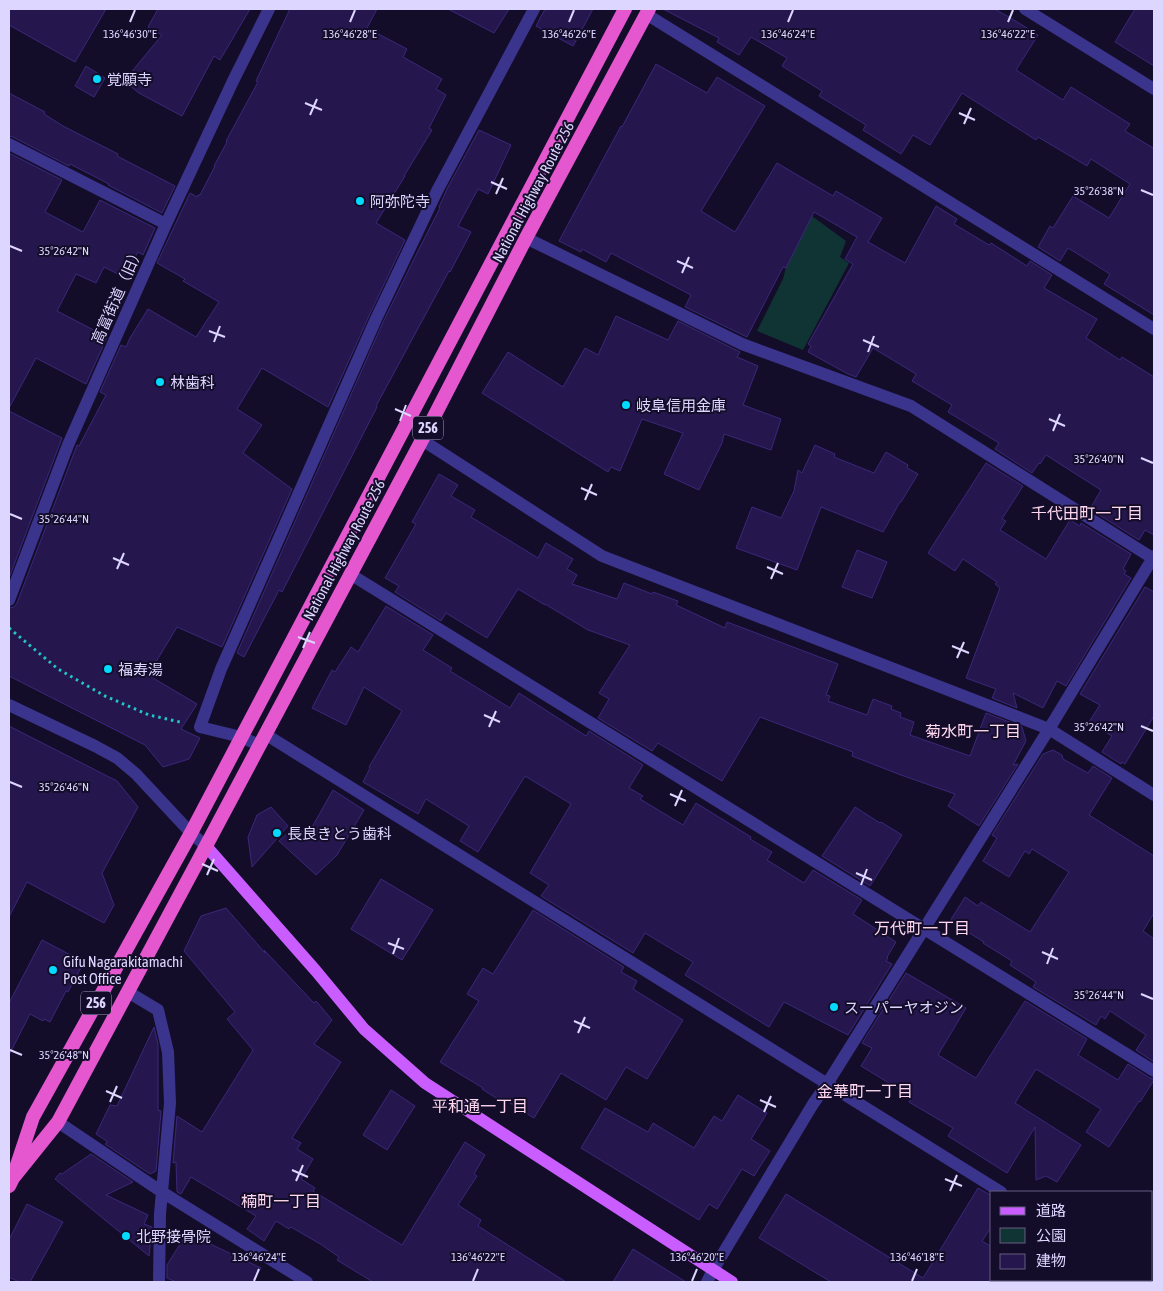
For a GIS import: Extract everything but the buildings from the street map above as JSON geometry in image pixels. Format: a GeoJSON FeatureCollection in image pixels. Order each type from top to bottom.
{"type":"FeatureCollection","features":[{"type":"Feature","properties":{"kind":"highway","name":"National Highway Route 256"},"geometry":{"type":"LineString","coordinates":[[11,1182],[33,1118],[191,833],[625,9]]}},
{"type":"Feature","properties":{"kind":"highway","name":"National Highway Route 256"},"geometry":{"type":"LineString","coordinates":[[11,1182],[58,1122],[422,440],[526,238],[648,11]]}},
{"type":"Feature","properties":{"kind":"main road"},"geometry":{"type":"LineString","coordinates":[[206,846],[316,971],[364,1029],[425,1083],[732,1282]]}},
{"type":"Feature","properties":{"kind":"street","name":"高富街道（旧）"},"geometry":{"type":"LineString","coordinates":[[9,600],[68,445],[166,224],[269,9]]}},
{"type":"Feature","properties":{"kind":"street"},"geometry":{"type":"LineString","coordinates":[[534,9],[437,191],[376,319],[221,669],[200,727],[262,740],[999,1191]]}},
{"type":"Feature","properties":{"kind":"street"},"geometry":{"type":"LineString","coordinates":[[1025,9],[1154,90]]}},
{"type":"Feature","properties":{"kind":"street"},"geometry":{"type":"LineString","coordinates":[[648,11],[1154,329]]}},
{"type":"Feature","properties":{"kind":"street"},"geometry":{"type":"LineString","coordinates":[[9,144],[166,224]]}},
{"type":"Feature","properties":{"kind":"street"},"geometry":{"type":"LineString","coordinates":[[526,238],[742,344],[911,406],[1154,558],[1049,729],[813,1104],[707,1282]]}},
{"type":"Feature","properties":{"kind":"street"},"geometry":{"type":"LineString","coordinates":[[422,440],[602,556],[1049,729],[1154,795]]}},
{"type":"Feature","properties":{"kind":"street"},"geometry":{"type":"LineString","coordinates":[[350,574],[1154,1071]]}},
{"type":"Feature","properties":{"kind":"street"},"geometry":{"type":"LineString","coordinates":[[9,705],[117,758],[136,774],[191,833],[206,846]]}},
{"type":"Feature","properties":{"kind":"street"},"geometry":{"type":"LineString","coordinates":[[128,992],[158,1010],[168,1052],[170,1103],[162,1192],[160,1282]]}},
{"type":"Feature","properties":{"kind":"street"},"geometry":{"type":"LineString","coordinates":[[58,1122],[162,1192],[307,1282]]}},
{"type":"Feature","properties":{"kind":"path"},"geometry":{"type":"LineString","coordinates":[[9,628],[58,669],[105,696],[149,715],[200,727]]}},
{"type":"Feature","properties":{"kind":"green space"},"geometry":{"type":"Polygon","coordinates":[[[801,208],[846,241],[840,257],[849,263],[803,350],[757,331],[783,279],[801,208]]]}},
{"type":"Feature","properties":{"kind":"place","name":"覚願寺"},"geometry":{"type":"Point","coordinates":[97,79]}},
{"type":"Feature","properties":{"kind":"place","name":"阿弥陀寺"},"geometry":{"type":"Point","coordinates":[360,201]}},
{"type":"Feature","properties":{"kind":"place","name":"林歯科"},"geometry":{"type":"Point","coordinates":[160,382]}},
{"type":"Feature","properties":{"kind":"place","name":"岐阜信用金庫"},"geometry":{"type":"Point","coordinates":[626,405]}},
{"type":"Feature","properties":{"kind":"place","name":"福寿湯"},"geometry":{"type":"Point","coordinates":[108,669]}},
{"type":"Feature","properties":{"kind":"place","name":"長良きとう歯科"},"geometry":{"type":"Point","coordinates":[277,833]}},
{"type":"Feature","properties":{"kind":"place","name":"Gifu Nagarakitamachi Post Office"},"geometry":{"type":"Point","coordinates":[53,970]}},
{"type":"Feature","properties":{"kind":"place","name":"スーパーヤオジン"},"geometry":{"type":"Point","coordinates":[834,1007]}},
{"type":"Feature","properties":{"kind":"place","name":"北野接骨院"},"geometry":{"type":"Point","coordinates":[126,1236]}},
{"type":"Feature","properties":{"kind":"district","name":"千代田町一丁目"},"geometry":{"type":"Point","coordinates":[1087,513]}},
{"type":"Feature","properties":{"kind":"district","name":"菊水町一丁目"},"geometry":{"type":"Point","coordinates":[973,731]}},
{"type":"Feature","properties":{"kind":"district","name":"万代町一丁目"},"geometry":{"type":"Point","coordinates":[922,928]}},
{"type":"Feature","properties":{"kind":"district","name":"金華町一丁目"},"geometry":{"type":"Point","coordinates":[865,1091]}},
{"type":"Feature","properties":{"kind":"district","name":"平和通一丁目"},"geometry":{"type":"Point","coordinates":[480,1106]}},
{"type":"Feature","properties":{"kind":"district","name":"楠町一丁目"},"geometry":{"type":"Point","coordinates":[281,1201]}}]}
